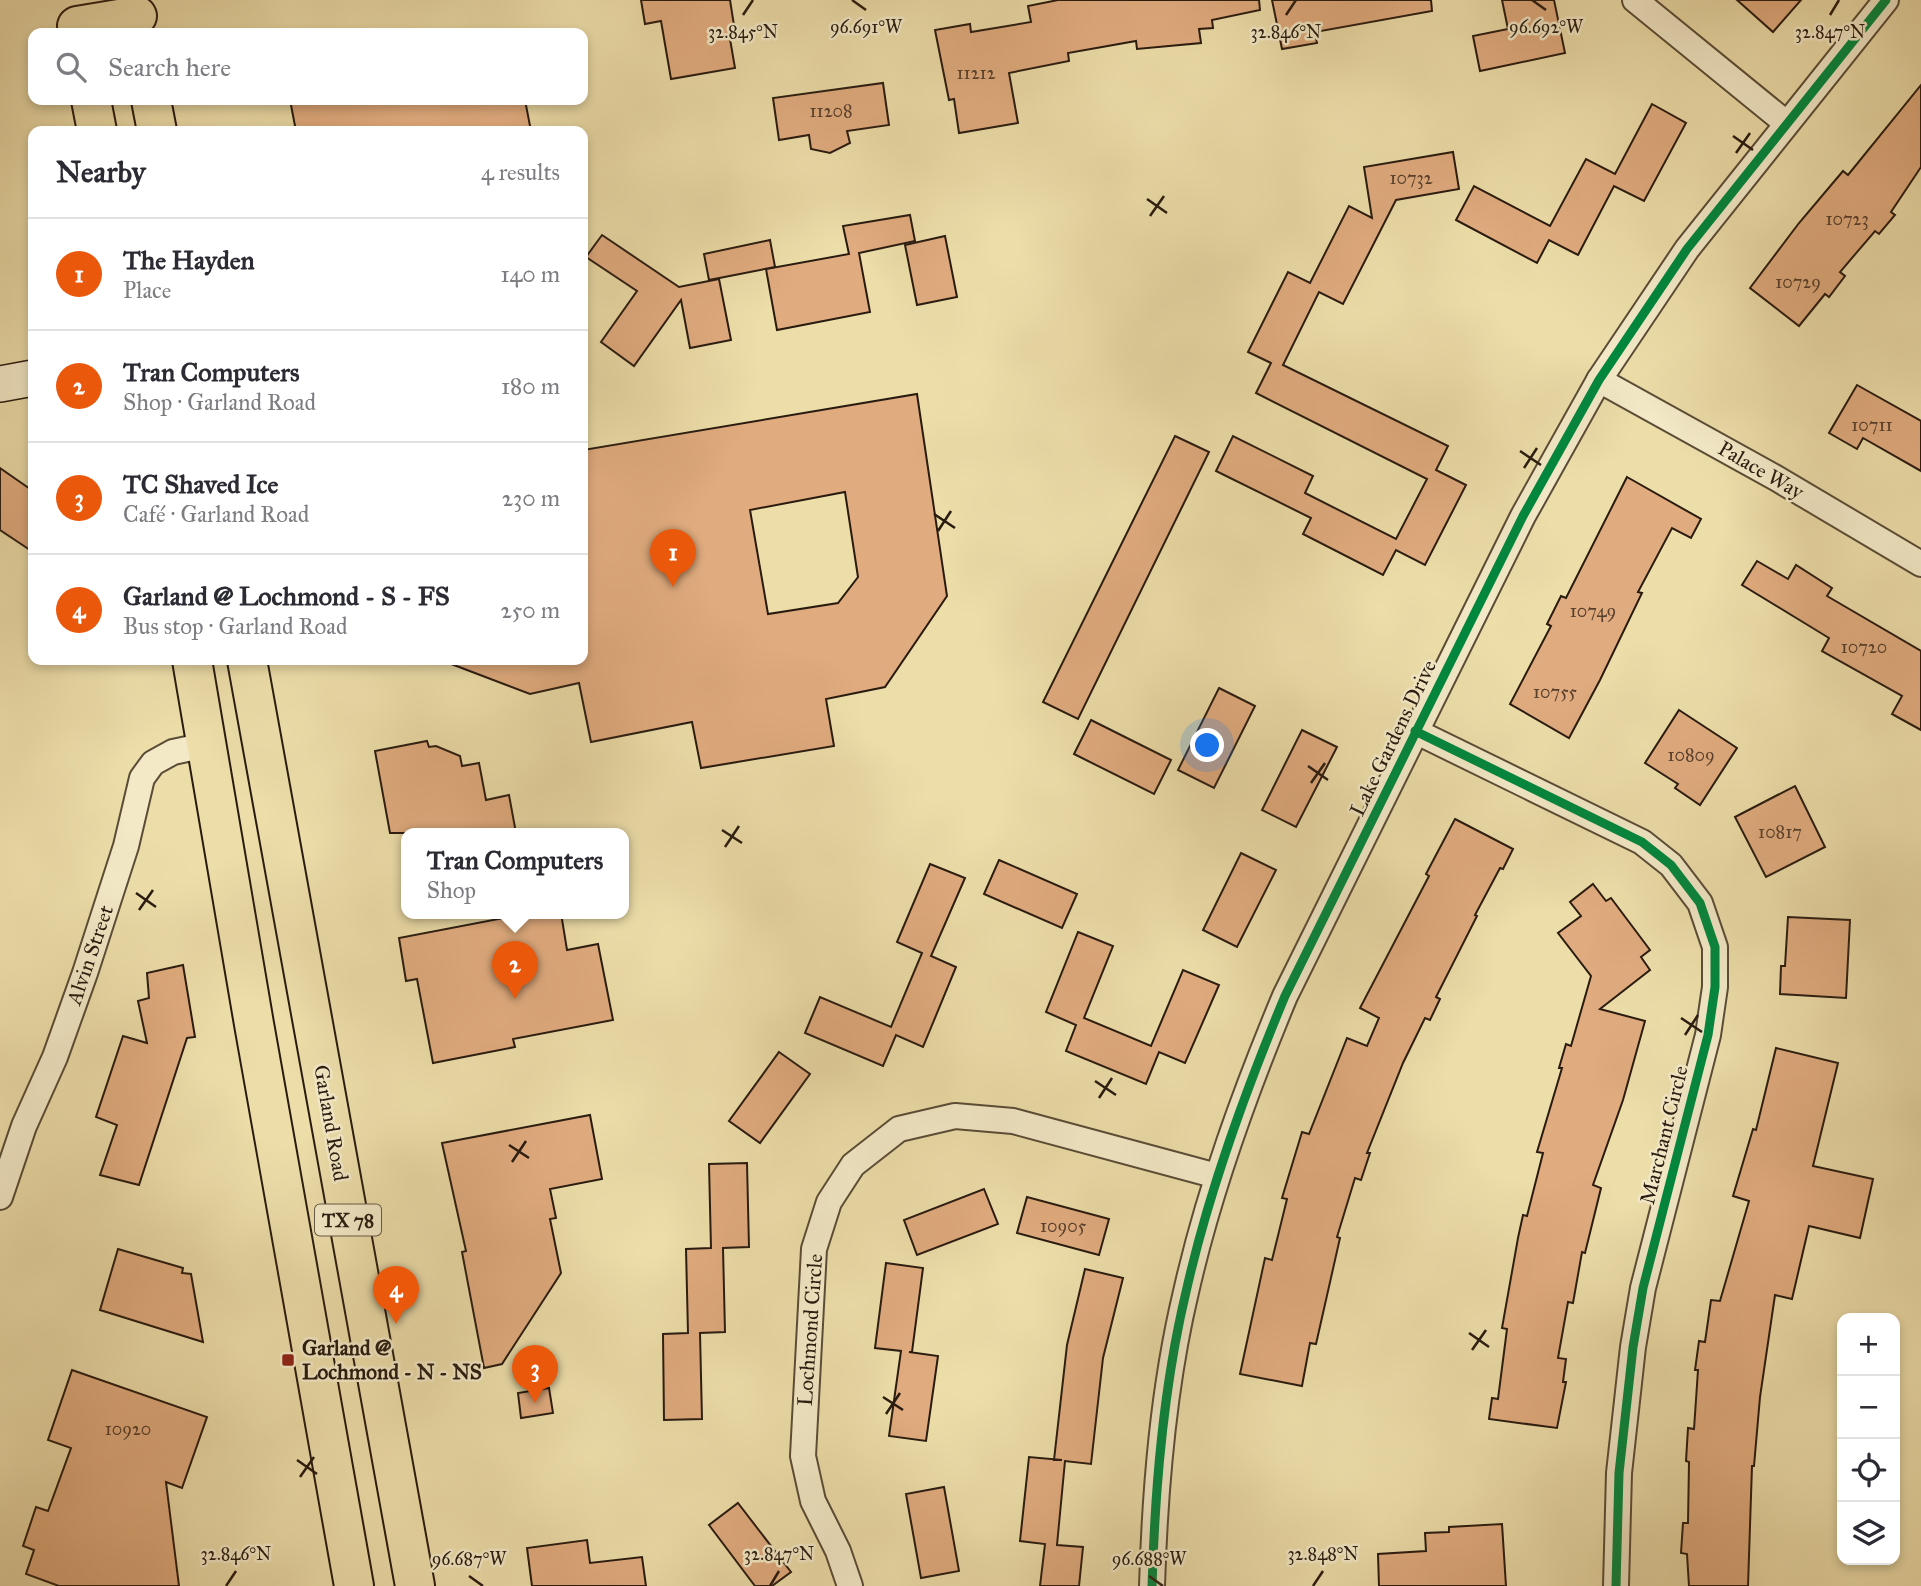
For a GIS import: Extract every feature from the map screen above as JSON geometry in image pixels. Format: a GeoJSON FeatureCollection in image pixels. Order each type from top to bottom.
{"type":"FeatureCollection","features":[{"type":"Feature","properties":{"kind":"main road"},"geometry":{"type":"LineString","coordinates":[[76,20],[137,16]]}},
{"type":"Feature","properties":{"kind":"main road"},"geometry":{"type":"LineString","coordinates":[[92,105],[96,126]]}},
{"type":"Feature","properties":{"kind":"main road"},"geometry":{"type":"LineString","coordinates":[[152,105],[156,126]]}},
{"type":"Feature","properties":{"kind":"main road","name":"TX 78"},"geometry":{"type":"LineString","coordinates":[[193,665],[354,1586]]}},
{"type":"Feature","properties":{"kind":"main road","name":"Garland Road"},"geometry":{"type":"LineString","coordinates":[[248,665],[415,1586]]}},
{"type":"Feature","properties":{"kind":"main road"},"geometry":{"type":"LineString","coordinates":[[205,745],[260,736]]}},
{"type":"Feature","properties":{"kind":"main road"},"geometry":{"type":"LineString","coordinates":[[345,1532],[403,1520]]}},
{"type":"Feature","properties":{"kind":"street"},"geometry":{"type":"LineString","coordinates":[[1635,0],[1786,123]]}},
{"type":"Feature","properties":{"kind":"street","name":"Lake Gardens Drive"},"geometry":{"type":"LineString","coordinates":[[1152,1586],[1154,1514],[1168,1389],[1185,1293],[1217,1175],[1251,1078],[1285,996],[1523,516],[1599,380],[1687,249],[1886,0]]}},
{"type":"Feature","properties":{"kind":"street"},"geometry":{"type":"LineString","coordinates":[[0,384],[28,379]]}},
{"type":"Feature","properties":{"kind":"street","name":"Palace Way"},"geometry":{"type":"LineString","coordinates":[[1599,380],[1776,478],[1921,564]]}},
{"type":"Feature","properties":{"kind":"street","name":"Marchant Circle"},"geometry":{"type":"LineString","coordinates":[[1415,731],[1642,842],[1671,865],[1700,903],[1715,947],[1714,987],[1708,1035],[1643,1288],[1633,1347],[1619,1474],[1616,1586]]}},
{"type":"Feature","properties":{"kind":"street","name":"Alvin Street"},"geometry":{"type":"LineString","coordinates":[[0,1197],[24,1126],[55,1057],[85,973],[126,846],[142,778],[153,763],[173,752],[205,745]]}},
{"type":"Feature","properties":{"kind":"street","name":"Lochmond Circle"},"geometry":{"type":"LineString","coordinates":[[850,1586],[838,1551],[813,1501],[803,1456],[814,1249],[829,1202],[853,1166],[899,1129],[955,1116],[1013,1121],[1217,1175]]}},
{"type":"Feature","properties":{"kind":"building"},"geometry":{"type":"Polygon","coordinates":[[[641,0],[730,0],[736,38],[730,39],[735,68],[671,79],[661,21],[645,24],[641,0]]]}},
{"type":"Feature","properties":{"kind":"building"},"geometry":{"type":"Polygon","coordinates":[[[1058,0],[1259,0],[1260,10],[1212,20],[1213,28],[1199,29],[1201,43],[1137,49],[1136,41],[1068,53],[1069,61],[1009,73],[1018,123],[959,133],[954,99],[949,100],[935,30],[970,24],[971,32],[1031,22],[1028,6],[1058,0]]]}},
{"type":"Feature","properties":{"kind":"building"},"geometry":{"type":"Polygon","coordinates":[[[1272,0],[1431,0],[1432,11],[1315,32],[1317,43],[1282,49],[1272,0]]]}},
{"type":"Feature","properties":{"kind":"building"},"geometry":{"type":"Polygon","coordinates":[[[1502,0],[1554,0],[1565,53],[1480,71],[1473,36],[1508,29],[1502,0]]]}},
{"type":"Feature","properties":{"kind":"building"},"geometry":{"type":"Polygon","coordinates":[[[1737,0],[1801,0],[1773,32],[1737,0]]]}},
{"type":"Feature","properties":{"kind":"building"},"geometry":{"type":"Polygon","coordinates":[[[883,83],[889,125],[847,131],[850,143],[830,153],[811,149],[809,135],[779,140],[773,98],[883,83]]]}},
{"type":"Feature","properties":{"kind":"building"},"geometry":{"type":"Polygon","coordinates":[[[1921,85],[1921,167],[1891,212],[1895,215],[1879,234],[1875,231],[1840,272],[1845,276],[1829,297],[1825,294],[1799,326],[1750,288],[1799,223],[1843,171],[1848,175],[1921,85]]]}},
{"type":"Feature","properties":{"kind":"building"},"geometry":{"type":"Polygon","coordinates":[[[1652,104],[1686,123],[1644,201],[1614,186],[1578,255],[1549,240],[1537,263],[1456,220],[1474,186],[1550,226],[1586,159],[1615,174],[1652,104]]]}},
{"type":"Feature","properties":{"kind":"building"},"geometry":{"type":"Polygon","coordinates":[[[291,105],[526,105],[530,126],[295,126],[291,105]]]}},
{"type":"Feature","properties":{"kind":"building"},"geometry":{"type":"Polygon","coordinates":[[[1453,152],[1459,189],[1396,200],[1343,304],[1319,292],[1283,365],[1448,446],[1436,470],[1466,485],[1425,565],[1396,550],[1383,575],[1303,534],[1311,518],[1216,471],[1233,436],[1313,476],[1305,493],[1396,539],[1427,479],[1256,393],[1271,363],[1248,352],[1288,272],[1310,283],[1349,206],[1372,218],[1364,167],[1453,152]]]}},
{"type":"Feature","properties":{"kind":"building"},"geometry":{"type":"Polygon","coordinates":[[[910,215],[915,241],[859,253],[870,312],[777,330],[766,269],[849,254],[843,226],[910,215]]]}},
{"type":"Feature","properties":{"kind":"building"},"geometry":{"type":"Polygon","coordinates":[[[602,235],[679,287],[719,279],[731,340],[690,348],[681,300],[634,366],[601,342],[637,291],[588,258],[588,254],[602,235]]]}},
{"type":"Feature","properties":{"kind":"building"},"geometry":{"type":"Polygon","coordinates":[[[945,236],[957,297],[917,305],[905,245],[945,236]]]}},
{"type":"Feature","properties":{"kind":"building"},"geometry":{"type":"Polygon","coordinates":[[[770,240],[775,267],[709,280],[704,254],[770,240]]]}},
{"type":"Feature","properties":{"kind":"building"},"geometry":{"type":"Polygon","coordinates":[[[1857,385],[1921,421],[1921,471],[1863,438],[1857,449],[1829,433],[1857,385]]]}},
{"type":"Feature","properties":{"kind":"building"},"geometry":{"type":"Polygon","coordinates":[[[917,394],[947,596],[885,687],[826,699],[834,746],[701,768],[692,722],[591,742],[579,683],[530,694],[454,665],[588,665],[588,449],[917,394]],[[845,492],[750,510],[768,614],[838,603],[858,577],[845,492]]]}},
{"type":"Feature","properties":{"kind":"building"},"geometry":{"type":"Polygon","coordinates":[[[1175,436],[1209,452],[1078,719],[1043,702],[1175,436]]]}},
{"type":"Feature","properties":{"kind":"building"},"geometry":{"type":"Polygon","coordinates":[[[0,468],[28,488],[28,549],[0,530],[0,468]]]}},
{"type":"Feature","properties":{"kind":"building"},"geometry":{"type":"Polygon","coordinates":[[[1627,477],[1701,519],[1691,538],[1672,528],[1638,592],[1642,593],[1569,738],[1510,704],[1551,626],[1547,624],[1561,596],[1566,598],[1627,477]]]}},
{"type":"Feature","properties":{"kind":"building"},"geometry":{"type":"Polygon","coordinates":[[[1757,561],[1788,579],[1796,565],[1832,588],[1827,596],[1921,651],[1921,730],[1892,714],[1902,696],[1822,651],[1829,638],[1742,585],[1757,561]]]}},
{"type":"Feature","properties":{"kind":"building"},"geometry":{"type":"Polygon","coordinates":[[[1219,688],[1255,706],[1214,788],[1178,770],[1219,688]]]}},
{"type":"Feature","properties":{"kind":"building"},"geometry":{"type":"Polygon","coordinates":[[[1679,710],[1737,748],[1700,805],[1675,788],[1678,784],[1645,763],[1679,710]]]}},
{"type":"Feature","properties":{"kind":"building"},"geometry":{"type":"Polygon","coordinates":[[[1091,720],[1171,760],[1154,794],[1074,754],[1091,720]]]}},
{"type":"Feature","properties":{"kind":"building"},"geometry":{"type":"Polygon","coordinates":[[[1302,730],[1337,747],[1296,827],[1262,810],[1302,730]]]}},
{"type":"Feature","properties":{"kind":"building"},"geometry":{"type":"Polygon","coordinates":[[[427,741],[429,747],[436,746],[460,756],[462,766],[479,763],[486,800],[509,795],[515,828],[401,828],[401,833],[390,833],[375,751],[427,741]]]}},
{"type":"Feature","properties":{"kind":"building"},"geometry":{"type":"Polygon","coordinates":[[[1795,786],[1825,847],[1766,877],[1735,817],[1795,786]]]}},
{"type":"Feature","properties":{"kind":"building"},"geometry":{"type":"Polygon","coordinates":[[[1455,819],[1513,849],[1475,915],[1477,916],[1436,997],[1440,999],[1430,1020],[1425,1018],[1403,1063],[1367,1153],[1370,1153],[1361,1180],[1355,1178],[1337,1237],[1340,1238],[1316,1344],[1310,1343],[1302,1386],[1240,1374],[1265,1258],[1272,1260],[1287,1199],[1282,1198],[1302,1132],[1309,1134],[1347,1038],[1367,1046],[1379,1018],[1360,1008],[1429,876],[1426,874],[1455,819]]]}},
{"type":"Feature","properties":{"kind":"building"},"geometry":{"type":"Polygon","coordinates":[[[1241,853],[1276,870],[1237,947],[1203,930],[1241,853]]]}},
{"type":"Feature","properties":{"kind":"building"},"geometry":{"type":"Polygon","coordinates":[[[999,860],[1077,894],[1062,928],[984,894],[999,860]]]}},
{"type":"Feature","properties":{"kind":"building"},"geometry":{"type":"Polygon","coordinates":[[[930,864],[965,878],[931,956],[956,967],[923,1047],[896,1035],[883,1066],[805,1033],[820,997],[891,1027],[922,953],[897,942],[930,864]]]}},
{"type":"Feature","properties":{"kind":"building"},"geometry":{"type":"Polygon","coordinates":[[[1593,884],[1606,901],[1611,898],[1650,950],[1641,957],[1650,970],[1600,1009],[1645,1021],[1623,1100],[1593,1185],[1601,1188],[1585,1253],[1582,1252],[1573,1303],[1568,1302],[1558,1358],[1566,1359],[1563,1382],[1566,1382],[1557,1428],[1489,1419],[1492,1398],[1498,1399],[1507,1329],[1502,1328],[1518,1238],[1523,1215],[1527,1216],[1543,1153],[1537,1152],[1562,1068],[1559,1068],[1566,1044],[1571,1046],[1591,976],[1558,933],[1581,916],[1570,902],[1593,884]]]}},
{"type":"Feature","properties":{"kind":"building"},"geometry":{"type":"Polygon","coordinates":[[[1788,917],[1850,920],[1846,998],[1780,994],[1788,917]]]}},
{"type":"Feature","properties":{"kind":"building"},"geometry":{"type":"Polygon","coordinates":[[[498,919],[562,919],[567,950],[598,944],[613,1020],[513,1039],[515,1047],[433,1063],[417,979],[406,981],[399,938],[498,919]]]}},
{"type":"Feature","properties":{"kind":"building"},"geometry":{"type":"Polygon","coordinates":[[[1078,932],[1113,946],[1084,1018],[1151,1046],[1183,970],[1219,985],[1185,1063],[1159,1052],[1146,1084],[1066,1051],[1076,1025],[1046,1012],[1078,932]]]}},
{"type":"Feature","properties":{"kind":"building"},"geometry":{"type":"Polygon","coordinates":[[[183,965],[195,1037],[187,1038],[139,1185],[100,1175],[117,1125],[96,1117],[123,1036],[147,1043],[138,1001],[149,998],[147,973],[183,965]]]}},
{"type":"Feature","properties":{"kind":"building"},"geometry":{"type":"Polygon","coordinates":[[[1776,1048],[1838,1063],[1813,1166],[1873,1179],[1860,1238],[1809,1226],[1792,1299],[1775,1295],[1752,1466],[1748,1586],[1689,1586],[1687,1554],[1681,1553],[1683,1523],[1688,1523],[1689,1462],[1686,1461],[1688,1428],[1694,1429],[1698,1370],[1695,1370],[1699,1341],[1705,1342],[1711,1300],[1720,1301],[1749,1201],[1733,1196],[1753,1129],[1756,1130],[1776,1048]]]}},
{"type":"Feature","properties":{"kind":"building"},"geometry":{"type":"Polygon","coordinates":[[[779,1052],[810,1074],[760,1143],[729,1121],[779,1052]]]}},
{"type":"Feature","properties":{"kind":"building"},"geometry":{"type":"Polygon","coordinates":[[[590,1115],[602,1179],[550,1189],[556,1218],[550,1219],[561,1273],[502,1364],[484,1368],[462,1252],[466,1251],[442,1143],[590,1115]]]}},
{"type":"Feature","properties":{"kind":"building"},"geometry":{"type":"Polygon","coordinates":[[[747,1163],[749,1247],[723,1248],[725,1332],[700,1333],[702,1419],[664,1420],[663,1334],[688,1333],[686,1249],[711,1248],[709,1164],[747,1163]]]}},
{"type":"Feature","properties":{"kind":"building"},"geometry":{"type":"Polygon","coordinates":[[[984,1189],[998,1224],[917,1255],[904,1220],[984,1189]]]}},
{"type":"Feature","properties":{"kind":"building"},"geometry":{"type":"Polygon","coordinates":[[[1027,1197],[1109,1219],[1099,1255],[1017,1233],[1027,1197]]]}},
{"type":"Feature","properties":{"kind":"building"},"geometry":{"type":"Polygon","coordinates":[[[118,1249],[183,1268],[182,1273],[191,1274],[203,1342],[100,1310],[118,1249]]]}},
{"type":"Feature","properties":{"kind":"building"},"geometry":{"type":"Polygon","coordinates":[[[886,1263],[923,1268],[912,1352],[909,1352],[938,1356],[926,1441],[889,1436],[901,1351],[875,1348],[886,1263]]]}},
{"type":"Feature","properties":{"kind":"building"},"geometry":{"type":"Polygon","coordinates":[[[1085,1269],[1123,1278],[1103,1358],[1091,1464],[1065,1461],[1057,1545],[1083,1547],[1079,1586],[1040,1586],[1045,1544],[1020,1541],[1029,1457],[1054,1459],[1067,1345],[1085,1269]]]}},
{"type":"Feature","properties":{"kind":"building"},"geometry":{"type":"Polygon","coordinates":[[[72,1370],[207,1417],[182,1488],[166,1482],[179,1586],[59,1586],[26,1574],[34,1550],[23,1546],[36,1507],[48,1511],[71,1448],[48,1440],[72,1370]]]}},
{"type":"Feature","properties":{"kind":"building"},"geometry":{"type":"Polygon","coordinates":[[[549,1388],[553,1413],[521,1418],[518,1393],[549,1388]]]}},
{"type":"Feature","properties":{"kind":"building"},"geometry":{"type":"Polygon","coordinates":[[[944,1487],[959,1571],[921,1578],[906,1494],[944,1487]]]}},
{"type":"Feature","properties":{"kind":"building"},"geometry":{"type":"Polygon","coordinates":[[[738,1503],[791,1572],[772,1586],[755,1586],[709,1525],[738,1503]]]}},
{"type":"Feature","properties":{"kind":"building"},"geometry":{"type":"Polygon","coordinates":[[[1502,1524],[1506,1586],[1379,1586],[1378,1554],[1426,1551],[1425,1533],[1449,1532],[1449,1527],[1502,1524]]]}},
{"type":"Feature","properties":{"kind":"building"},"geometry":{"type":"Polygon","coordinates":[[[587,1540],[590,1563],[642,1557],[646,1586],[532,1586],[527,1548],[587,1540]]]}},
{"type":"Feature","properties":{"kind":"cycle path"},"geometry":{"type":"LineString","coordinates":[[1152,1586],[1155,1512],[1166,1401],[1186,1292],[1229,1142],[1285,996],[1523,516],[1599,380],[1687,249],[1886,0]]}},
{"type":"Feature","properties":{"kind":"cycle path"},"geometry":{"type":"LineString","coordinates":[[1415,731],[1642,842],[1671,865],[1700,903],[1715,947],[1715,987],[1708,1035],[1643,1288],[1633,1347],[1619,1473],[1616,1586]]}},
{"type":"Feature","properties":{"kind":"place","name":"The Hayden"},"geometry":{"type":"Point","coordinates":[673,587]}},
{"type":"Feature","properties":{"kind":"place","name":"Tran Computers"},"geometry":{"type":"Point","coordinates":[515,999]}},
{"type":"Feature","properties":{"kind":"place","name":"Garland @ Lochmond - S - FS"},"geometry":{"type":"Point","coordinates":[396,1324]}},
{"type":"Feature","properties":{"kind":"place","name":"Garland @ Lochmond - N - NS"},"geometry":{"type":"Point","coordinates":[288,1360]}},
{"type":"Feature","properties":{"kind":"place","name":"TC Shaved Ice"},"geometry":{"type":"Point","coordinates":[535,1403]}}]}
